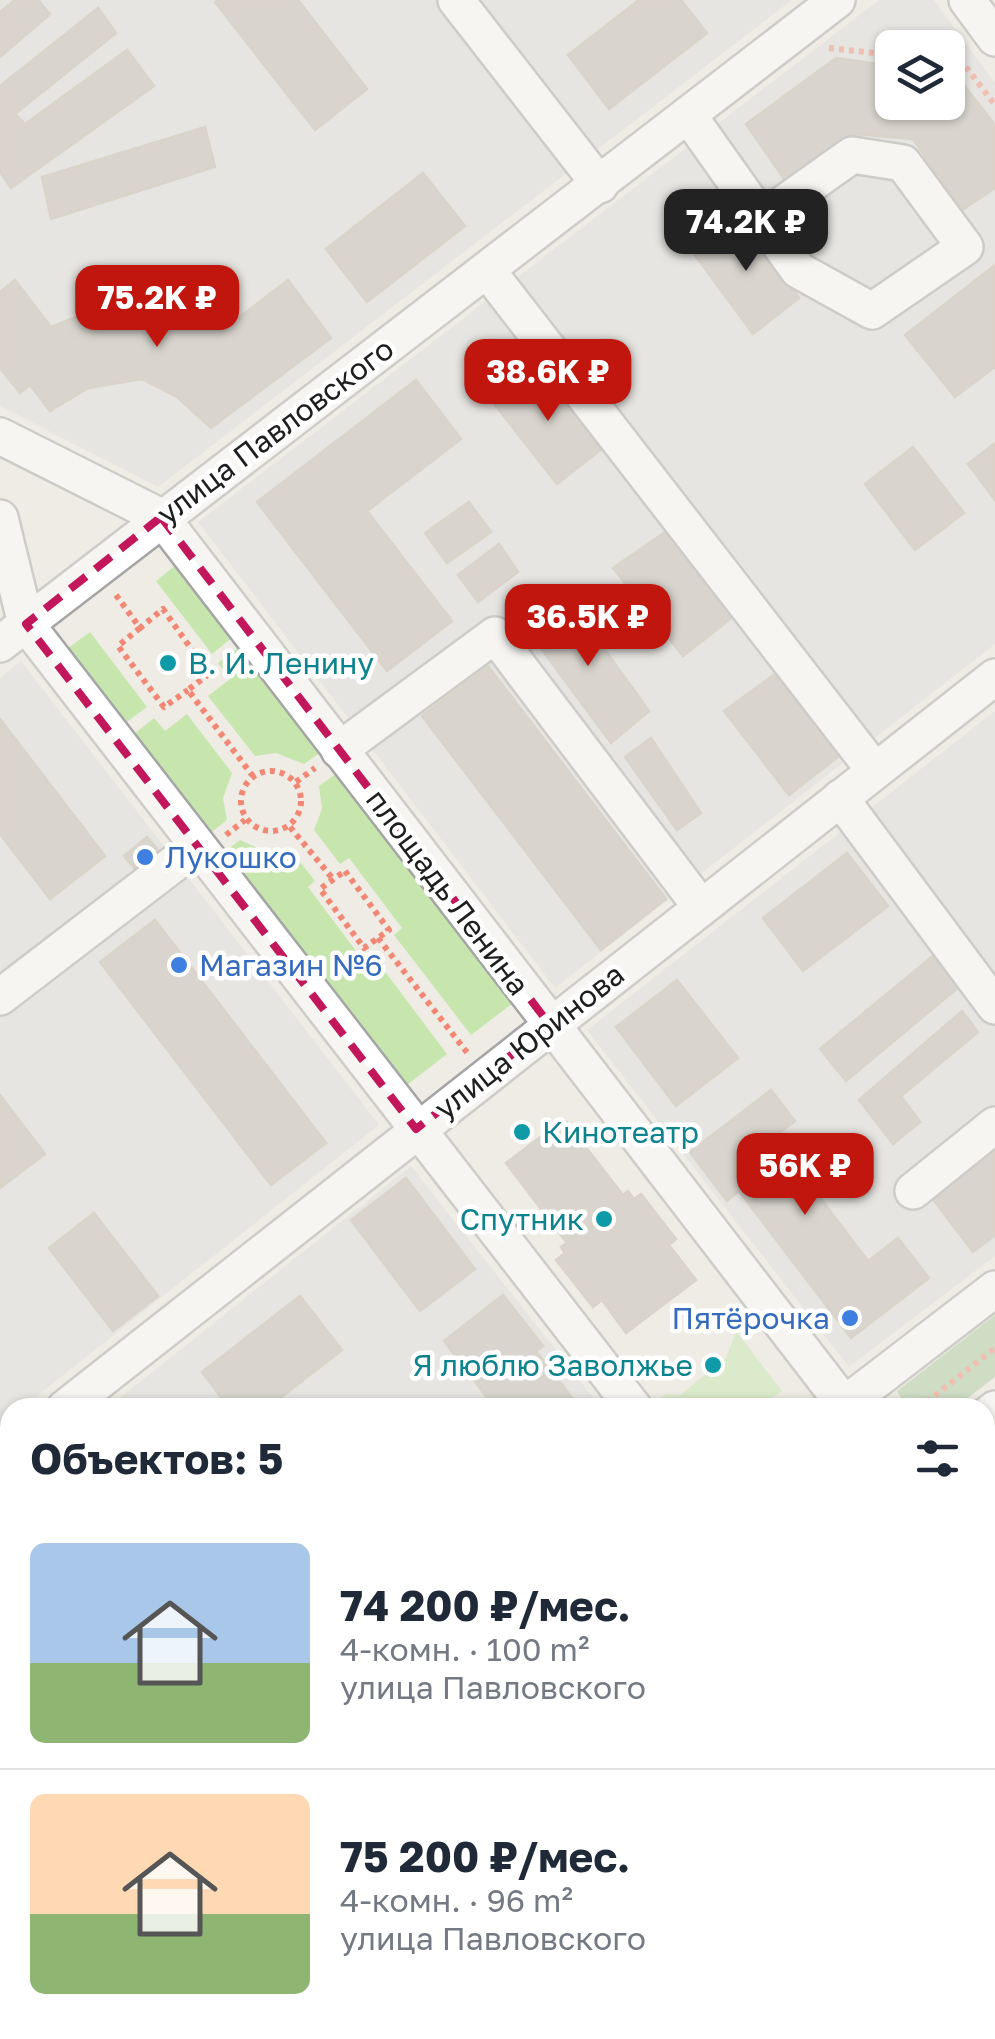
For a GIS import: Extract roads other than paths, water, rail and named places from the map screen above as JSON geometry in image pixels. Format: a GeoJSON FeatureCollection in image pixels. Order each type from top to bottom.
{"type":"FeatureCollection","features":[{"type":"Feature","properties":{"kind":"street"},"geometry":{"type":"LineString","coordinates":[[456,0],[600,185]]}},
{"type":"Feature","properties":{"kind":"street","name":"улица Павловского"},"geometry":{"type":"LineString","coordinates":[[13,634],[837,0]]}},
{"type":"Feature","properties":{"kind":"street"},"geometry":{"type":"LineString","coordinates":[[967,0],[995,38]]}},
{"type":"Feature","properties":{"kind":"street"},"geometry":{"type":"LineString","coordinates":[[689,116],[798,270],[872,311],[965,247],[902,162],[852,155],[762,219]]}},
{"type":"Feature","properties":{"kind":"street"},"geometry":{"type":"LineString","coordinates":[[487,270],[875,771]]}},
{"type":"Feature","properties":{"kind":"street","name":"площадь Ленина"},"geometry":{"type":"LineString","coordinates":[[0,436],[161,517],[838,1398]]}},
{"type":"Feature","properties":{"kind":"street"},"geometry":{"type":"LineString","coordinates":[[0,518],[13,634],[196,846],[626,1398]]}},
{"type":"Feature","properties":{"kind":"street"},"geometry":{"type":"LineString","coordinates":[[340,750],[494,635],[701,907]]}},
{"type":"Feature","properties":{"kind":"street","name":"улица Юринова"},"geometry":{"type":"LineString","coordinates":[[78,1398],[995,677]]}},
{"type":"Feature","properties":{"kind":"street"},"geometry":{"type":"LineString","coordinates":[[840,798],[983,966],[995,1006]]}},
{"type":"Feature","properties":{"kind":"street"},"geometry":{"type":"LineString","coordinates":[[0,997],[196,846]]}},
{"type":"Feature","properties":{"kind":"street"},"geometry":{"type":"LineString","coordinates":[[913,1191],[995,1125]]}},
{"type":"Feature","properties":{"kind":"street"},"geometry":{"type":"LineString","coordinates":[[854,1398],[995,1289]]}},
{"type":"Feature","properties":{"kind":"place","name":"В. И. Ленину"},"geometry":{"type":"Point","coordinates":[168,663]}},
{"type":"Feature","properties":{"kind":"place","name":"Лукошко"},"geometry":{"type":"Point","coordinates":[145,857]}},
{"type":"Feature","properties":{"kind":"place","name":"Магазин №6"},"geometry":{"type":"Point","coordinates":[179,965]}},
{"type":"Feature","properties":{"kind":"place","name":"Кинотеатр"},"geometry":{"type":"Point","coordinates":[522,1132]}},
{"type":"Feature","properties":{"kind":"place","name":"Спутник"},"geometry":{"type":"Point","coordinates":[604,1219]}},
{"type":"Feature","properties":{"kind":"place","name":"Пятёрочка"},"geometry":{"type":"Point","coordinates":[850,1318]}},
{"type":"Feature","properties":{"kind":"place","name":"Я люблю Заволжье"},"geometry":{"type":"Point","coordinates":[713,1365]}}]}
